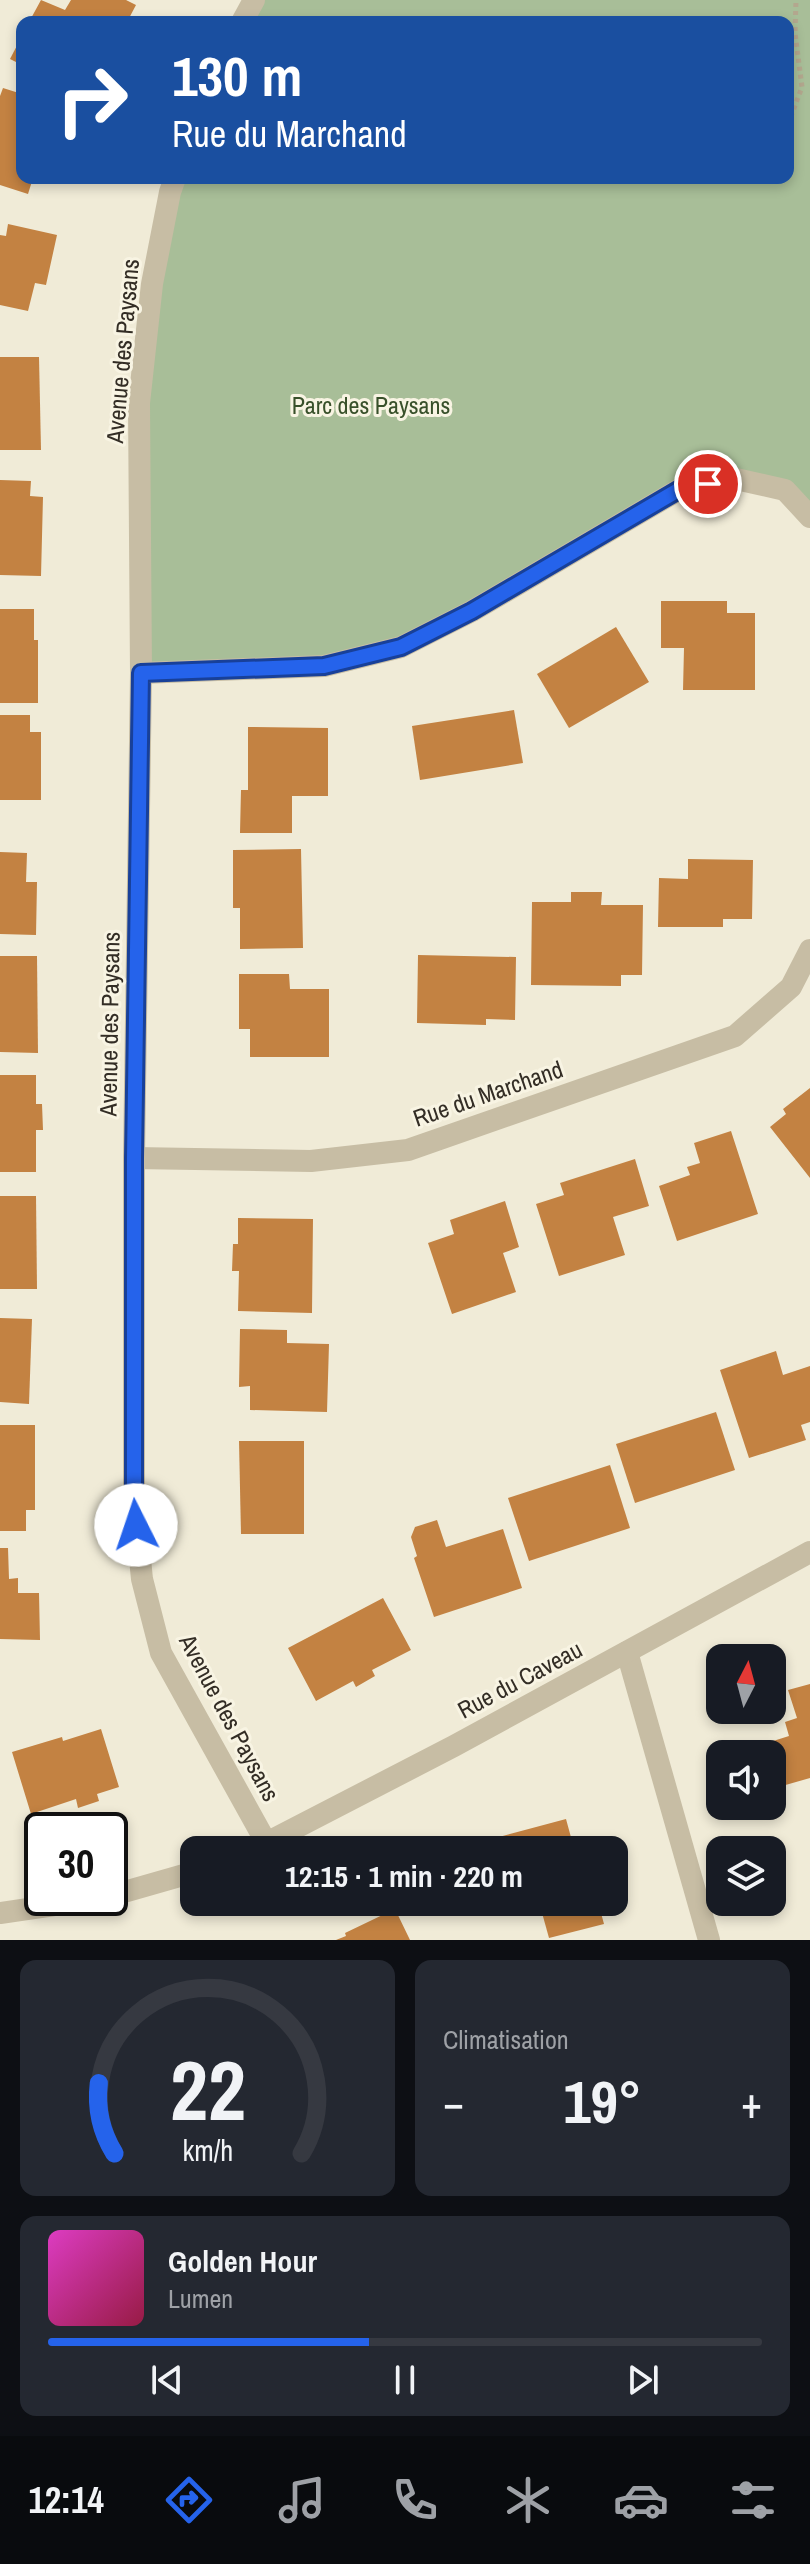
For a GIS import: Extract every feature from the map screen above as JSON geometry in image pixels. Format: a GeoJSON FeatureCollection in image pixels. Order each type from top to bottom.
{"type":"FeatureCollection","features":[{"type":"Feature","properties":{"kind":"street","name":"Avenue des Paysans"},"geometry":{"type":"LineString","coordinates":[[173,184],[152,284],[139,403],[141,673],[134,1158],[134,1498],[142,1579],[161,1653],[254,1836]]}},
{"type":"Feature","properties":{"kind":"street"},"geometry":{"type":"LineString","coordinates":[[141,673],[324,666],[401,647],[472,611],[680,489],[736,479],[785,490],[810,517]]}},
{"type":"Feature","properties":{"kind":"street","name":"Rue du Marchand"},"geometry":{"type":"LineString","coordinates":[[134,1158],[311,1161],[408,1150],[735,1036],[791,987],[810,950]]}},
{"type":"Feature","properties":{"kind":"street","name":"Rue du Caveau"},"geometry":{"type":"LineString","coordinates":[[281,1836],[810,1552]]}},
{"type":"Feature","properties":{"kind":"street"},"geometry":{"type":"LineString","coordinates":[[627,1652],[709,1940]]}},
{"type":"Feature","properties":{"kind":"street"},"geometry":{"type":"LineString","coordinates":[[128,1891],[180,1876]]}},
{"type":"Feature","properties":{"kind":"street"},"geometry":{"type":"LineString","coordinates":[[0,1913],[24,1909]]}},
{"type":"Feature","properties":{"kind":"path"},"geometry":{"type":"LineString","coordinates":[[794,108],[802,87],[795,33],[796,0]]}},
{"type":"Feature","properties":{"kind":"green space","name":"Parc des Paysans"},"geometry":{"type":"Polygon","coordinates":[[[254,0],[810,0],[810,517],[785,490],[680,489],[472,611],[324,666],[141,673],[139,403],[174,184],[794,184],[794,16],[245,16],[254,0]]]}},
{"type":"Feature","properties":{"kind":"building"},"geometry":{"type":"Polygon","coordinates":[[[41,0],[65,10],[71,0],[126,0],[136,5],[130,16],[32,16],[41,0]]]}},
{"type":"Feature","properties":{"kind":"building"},"geometry":{"type":"Polygon","coordinates":[[[16,48],[16,62],[10,59],[16,48]]]}},
{"type":"Feature","properties":{"kind":"building"},"geometry":{"type":"Polygon","coordinates":[[[3,88],[16,92],[16,184],[31,184],[28,194],[0,185],[0,96],[3,88]]]}},
{"type":"Feature","properties":{"kind":"building"},"geometry":{"type":"Polygon","coordinates":[[[8,224],[57,235],[46,285],[35,283],[28,311],[0,305],[0,235],[6,236],[8,224]]]}},
{"type":"Feature","properties":{"kind":"building"},"geometry":{"type":"Polygon","coordinates":[[[0,357],[39,357],[41,450],[0,450],[0,357]]]}},
{"type":"Feature","properties":{"kind":"building"},"geometry":{"type":"Polygon","coordinates":[[[0,480],[31,481],[30,496],[43,497],[41,576],[0,575],[0,480]]]}},
{"type":"Feature","properties":{"kind":"building"},"geometry":{"type":"Polygon","coordinates":[[[661,601],[727,601],[727,613],[755,613],[755,690],[683,690],[684,648],[661,648],[661,601]]]}},
{"type":"Feature","properties":{"kind":"building"},"geometry":{"type":"Polygon","coordinates":[[[0,609],[34,609],[34,640],[38,640],[38,703],[0,703],[0,609]]]}},
{"type":"Feature","properties":{"kind":"building"},"geometry":{"type":"Polygon","coordinates":[[[616,627],[649,682],[569,728],[537,674],[616,627]]]}},
{"type":"Feature","properties":{"kind":"building"},"geometry":{"type":"Polygon","coordinates":[[[514,710],[523,763],[420,780],[412,726],[514,710]]]}},
{"type":"Feature","properties":{"kind":"building"},"geometry":{"type":"Polygon","coordinates":[[[0,715],[30,715],[30,732],[41,732],[41,800],[0,800],[0,715]]]}},
{"type":"Feature","properties":{"kind":"building"},"geometry":{"type":"Polygon","coordinates":[[[248,727],[328,728],[328,796],[292,796],[292,833],[240,833],[241,790],[248,790],[248,727]]]}},
{"type":"Feature","properties":{"kind":"building"},"geometry":{"type":"Polygon","coordinates":[[[301,849],[303,948],[240,949],[240,908],[233,908],[233,850],[301,849]]]}},
{"type":"Feature","properties":{"kind":"building"},"geometry":{"type":"Polygon","coordinates":[[[0,852],[27,853],[26,882],[37,882],[36,935],[0,934],[0,852]]]}},
{"type":"Feature","properties":{"kind":"building"},"geometry":{"type":"Polygon","coordinates":[[[688,859],[753,860],[752,919],[723,919],[723,927],[658,927],[659,878],[688,879],[688,859]]]}},
{"type":"Feature","properties":{"kind":"building"},"geometry":{"type":"Polygon","coordinates":[[[571,892],[602,892],[601,905],[643,905],[642,975],[621,975],[621,986],[531,985],[532,902],[571,902],[571,892]]]}},
{"type":"Feature","properties":{"kind":"building"},"geometry":{"type":"Polygon","coordinates":[[[418,955],[516,957],[515,1020],[486,1019],[486,1025],[417,1023],[418,955]]]}},
{"type":"Feature","properties":{"kind":"building"},"geometry":{"type":"Polygon","coordinates":[[[0,956],[37,956],[38,1053],[0,1052],[0,956]]]}},
{"type":"Feature","properties":{"kind":"building"},"geometry":{"type":"Polygon","coordinates":[[[239,974],[289,974],[290,989],[329,989],[329,1057],[250,1057],[250,1029],[239,1029],[239,974]]]}},
{"type":"Feature","properties":{"kind":"building"},"geometry":{"type":"Polygon","coordinates":[[[0,1075],[36,1075],[36,1104],[42,1104],[43,1130],[36,1130],[36,1172],[0,1172],[0,1075]]]}},
{"type":"Feature","properties":{"kind":"building"},"geometry":{"type":"Polygon","coordinates":[[[810,1088],[810,1178],[770,1127],[786,1114],[783,1109],[810,1088]]]}},
{"type":"Feature","properties":{"kind":"building"},"geometry":{"type":"Polygon","coordinates":[[[731,1131],[758,1214],[677,1241],[659,1186],[690,1175],[687,1167],[700,1163],[694,1143],[731,1131]]]}},
{"type":"Feature","properties":{"kind":"building"},"geometry":{"type":"Polygon","coordinates":[[[635,1159],[649,1206],[613,1217],[625,1255],[559,1276],[536,1204],[564,1195],[560,1183],[635,1159]]]}},
{"type":"Feature","properties":{"kind":"building"},"geometry":{"type":"Polygon","coordinates":[[[0,1196],[36,1196],[37,1289],[0,1289],[0,1196]]]}},
{"type":"Feature","properties":{"kind":"building"},"geometry":{"type":"Polygon","coordinates":[[[505,1201],[519,1247],[503,1253],[516,1292],[452,1314],[428,1243],[454,1234],[450,1220],[505,1201]]]}},
{"type":"Feature","properties":{"kind":"building"},"geometry":{"type":"Polygon","coordinates":[[[238,1218],[313,1219],[312,1313],[238,1311],[239,1271],[232,1271],[233,1244],[238,1244],[238,1218]]]}},
{"type":"Feature","properties":{"kind":"building"},"geometry":{"type":"Polygon","coordinates":[[[0,1318],[32,1319],[29,1404],[0,1402],[0,1318]]]}},
{"type":"Feature","properties":{"kind":"building"},"geometry":{"type":"Polygon","coordinates":[[[240,1329],[287,1330],[287,1343],[329,1344],[327,1412],[250,1410],[250,1386],[239,1387],[240,1329]]]}},
{"type":"Feature","properties":{"kind":"building"},"geometry":{"type":"Polygon","coordinates":[[[776,1351],[783,1375],[810,1366],[810,1422],[801,1425],[806,1440],[749,1458],[720,1370],[776,1351]]]}},
{"type":"Feature","properties":{"kind":"building"},"geometry":{"type":"Polygon","coordinates":[[[716,1412],[735,1470],[635,1503],[616,1444],[716,1412]]]}},
{"type":"Feature","properties":{"kind":"building"},"geometry":{"type":"Polygon","coordinates":[[[0,1425],[35,1425],[35,1510],[26,1510],[26,1531],[0,1531],[0,1425]]]}},
{"type":"Feature","properties":{"kind":"building"},"geometry":{"type":"Polygon","coordinates":[[[239,1441],[304,1441],[304,1534],[241,1534],[239,1441]]]}},
{"type":"Feature","properties":{"kind":"building"},"geometry":{"type":"Polygon","coordinates":[[[610,1465],[630,1528],[529,1561],[508,1498],[610,1465]]]}},
{"type":"Feature","properties":{"kind":"building"},"geometry":{"type":"Polygon","coordinates":[[[437,1520],[446,1547],[503,1529],[522,1588],[434,1617],[414,1558],[417,1556],[411,1537],[415,1527],[437,1520]]]}},
{"type":"Feature","properties":{"kind":"building"},"geometry":{"type":"Polygon","coordinates":[[[0,1548],[8,1548],[9,1579],[18,1578],[18,1593],[39,1593],[40,1640],[0,1639],[0,1548]]]}},
{"type":"Feature","properties":{"kind":"building"},"geometry":{"type":"Polygon","coordinates":[[[383,1598],[411,1650],[372,1670],[375,1676],[356,1687],[353,1681],[316,1701],[288,1648],[383,1598]]]}},
{"type":"Feature","properties":{"kind":"building"},"geometry":{"type":"Polygon","coordinates":[[[810,1684],[810,1778],[786,1785],[786,1740],[776,1740],[789,1736],[786,1722],[797,1718],[788,1690],[810,1684]]]}},
{"type":"Feature","properties":{"kind":"building"},"geometry":{"type":"Polygon","coordinates":[[[101,1729],[119,1787],[97,1794],[99,1801],[78,1808],[76,1799],[30,1812],[12,1752],[62,1737],[63,1741],[101,1729]]]}},
{"type":"Feature","properties":{"kind":"building"},"geometry":{"type":"Polygon","coordinates":[[[566,1819],[571,1836],[503,1836],[566,1819]]]}},
{"type":"Feature","properties":{"kind":"building"},"geometry":{"type":"Polygon","coordinates":[[[380,1916],[398,1916],[410,1940],[336,1940],[346,1936],[345,1933],[380,1916]]]}},
{"type":"Feature","properties":{"kind":"building"},"geometry":{"type":"Polygon","coordinates":[[[543,1916],[602,1916],[604,1924],[549,1938],[543,1916]]]}},
{"type":"Feature","properties":{"kind":"route"},"geometry":{"type":"LineString","coordinates":[[136,1525],[134,1158],[141,673],[324,666],[401,647],[472,611],[680,489],[708,484]]}}]}
